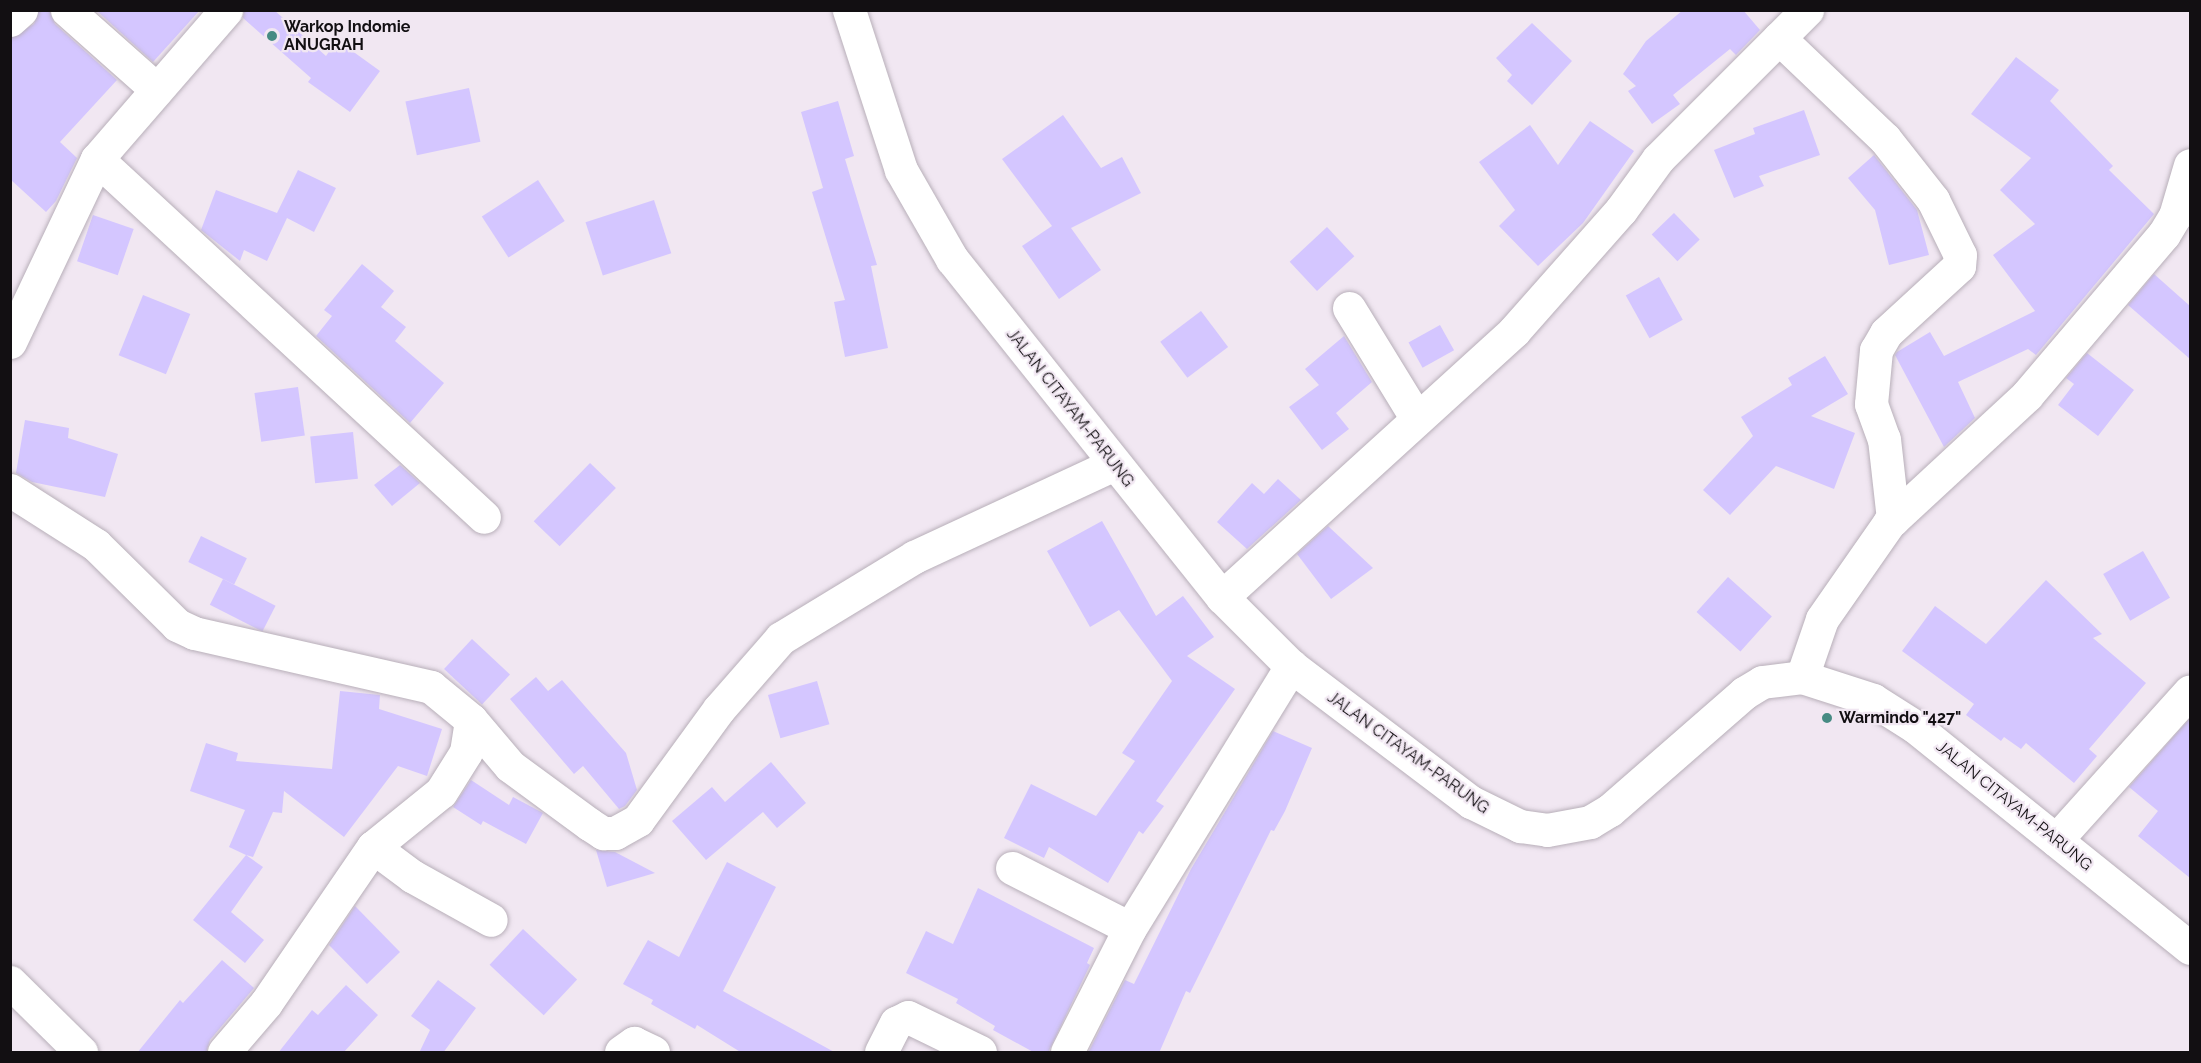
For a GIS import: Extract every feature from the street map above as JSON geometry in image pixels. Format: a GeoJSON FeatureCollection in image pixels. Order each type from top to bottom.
{"type":"FeatureCollection","features":[{"type":"Feature","properties":{"kind":"street"},"geometry":{"type":"LineString","coordinates":[[10,20],[21,10]]}},
{"type":"Feature","properties":{"kind":"street"},"geometry":{"type":"LineString","coordinates":[[67,10],[157,90]]}},
{"type":"Feature","properties":{"kind":"street"},"geometry":{"type":"LineString","coordinates":[[10,342],[97,159],[226,10]]}},
{"type":"Feature","properties":{"kind":"street","name":"JALAN CITAYAM-PARUNG"},"geometry":{"type":"LineString","coordinates":[[849,10],[900,170],[925,218],[952,259],[1222,597],[1291,666],[1471,802],[1520,826],[1547,830],[1590,822],[1610,810],[1762,682],[1802,676],[1873,700],[1914,726],[2190,948]]}},
{"type":"Feature","properties":{"kind":"street"},"geometry":{"type":"LineString","coordinates":[[1222,597],[1514,331],[1621,210],[1658,159],[1791,20],[1933,200],[1960,255],[1959,266],[1886,333],[1876,350],[1871,404],[1884,439],[1893,519]]}},
{"type":"Feature","properties":{"kind":"street"},"geometry":{"type":"LineString","coordinates":[[97,159],[484,517]]}},
{"type":"Feature","properties":{"kind":"street"},"geometry":{"type":"LineString","coordinates":[[1802,676],[1822,618],[1893,519],[2027,395],[2164,234],[2175,216],[2190,165]]}},
{"type":"Feature","properties":{"kind":"street"},"geometry":{"type":"LineString","coordinates":[[1349,308],[1417,419]]}},
{"type":"Feature","properties":{"kind":"street"},"geometry":{"type":"LineString","coordinates":[[10,490],[96,545],[177,625],[194,633],[431,687],[471,720],[510,766],[603,833],[627,829],[638,820],[719,708],[781,638],[914,557],[1114,464]]}},
{"type":"Feature","properties":{"kind":"street"},"geometry":{"type":"LineString","coordinates":[[1067,1053],[1130,928],[1291,666]]}},
{"type":"Feature","properties":{"kind":"street"},"geometry":{"type":"LineString","coordinates":[[2056,840],[2190,691]]}},
{"type":"Feature","properties":{"kind":"street"},"geometry":{"type":"LineString","coordinates":[[224,1053],[266,1003],[373,847],[441,792],[466,752],[471,720]]}},
{"type":"Feature","properties":{"kind":"street"},"geometry":{"type":"LineString","coordinates":[[373,847],[411,876],[491,920]]}},
{"type":"Feature","properties":{"kind":"street"},"geometry":{"type":"LineString","coordinates":[[1012,868],[1130,928]]}},
{"type":"Feature","properties":{"kind":"street"},"geometry":{"type":"LineString","coordinates":[[10,982],[81,1053]]}},
{"type":"Feature","properties":{"kind":"street"},"geometry":{"type":"LineString","coordinates":[[881,1053],[896,1023],[908,1017],[980,1053]]}},
{"type":"Feature","properties":{"kind":"street"},"geometry":{"type":"LineString","coordinates":[[621,1053],[634,1043],[653,1053]]}},
{"type":"Feature","properties":{"kind":"building"},"geometry":{"type":"Polygon","coordinates":[[[39,10],[49,10],[55,24],[117,80],[60,142],[77,158],[56,201],[46,212],[10,179],[10,38],[34,24],[39,10]]]}},
{"type":"Feature","properties":{"kind":"building"},"geometry":{"type":"Polygon","coordinates":[[[96,10],[200,10],[153,62],[96,10]]]}},
{"type":"Feature","properties":{"kind":"building"},"geometry":{"type":"Polygon","coordinates":[[[244,10],[274,10],[326,56],[337,40],[380,71],[350,112],[308,82],[311,78],[243,18],[244,10]]]}},
{"type":"Feature","properties":{"kind":"building"},"geometry":{"type":"Polygon","coordinates":[[[1683,10],[1743,10],[1760,30],[1736,55],[1730,49],[1673,95],[1680,104],[1652,124],[1628,91],[1636,86],[1623,74],[1646,41],[1683,10]]]}},
{"type":"Feature","properties":{"kind":"building"},"geometry":{"type":"Polygon","coordinates":[[[1532,23],[1572,61],[1532,105],[1507,81],[1512,75],[1496,58],[1532,23]]]}},
{"type":"Feature","properties":{"kind":"building"},"geometry":{"type":"Polygon","coordinates":[[[2016,57],[2059,90],[2050,101],[2113,166],[2109,170],[2154,214],[2036,355],[2028,349],[1958,382],[1975,418],[1944,447],[1895,355],[1930,332],[1944,356],[2035,311],[1993,255],[2035,224],[2000,190],[2031,158],[1971,114],[2016,57]]]}},
{"type":"Feature","properties":{"kind":"building"},"geometry":{"type":"Polygon","coordinates":[[[469,88],[480,142],[417,155],[405,102],[469,88]]]}},
{"type":"Feature","properties":{"kind":"building"},"geometry":{"type":"Polygon","coordinates":[[[838,101],[854,156],[845,159],[877,265],[871,266],[888,348],[845,357],[834,302],[845,300],[812,192],[823,188],[801,112],[838,101]]]}},
{"type":"Feature","properties":{"kind":"building"},"geometry":{"type":"Polygon","coordinates":[[[1804,110],[1820,155],[1759,176],[1764,186],[1734,198],[1714,150],[1755,134],[1753,128],[1804,110]]]}},
{"type":"Feature","properties":{"kind":"building"},"geometry":{"type":"Polygon","coordinates":[[[1063,115],[1101,168],[1122,157],[1141,193],[1071,228],[1101,270],[1059,299],[1022,246],[1052,226],[1002,159],[1063,115]]]}},
{"type":"Feature","properties":{"kind":"building"},"geometry":{"type":"Polygon","coordinates":[[[1590,121],[1634,151],[1583,223],[1538,266],[1499,226],[1515,210],[1479,162],[1530,125],[1558,165],[1590,121]]]}},
{"type":"Feature","properties":{"kind":"building"},"geometry":{"type":"Polygon","coordinates":[[[1874,155],[1917,210],[1929,255],[1889,265],[1875,210],[1848,178],[1874,155]]]}},
{"type":"Feature","properties":{"kind":"building"},"geometry":{"type":"Polygon","coordinates":[[[298,170],[336,188],[314,232],[287,218],[267,261],[244,250],[240,261],[201,230],[216,190],[277,213],[298,170]]]}},
{"type":"Feature","properties":{"kind":"building"},"geometry":{"type":"Polygon","coordinates":[[[538,180],[565,221],[508,258],[482,216],[538,180]]]}},
{"type":"Feature","properties":{"kind":"building"},"geometry":{"type":"Polygon","coordinates":[[[654,200],[671,253],[603,276],[586,222],[654,200]]]}},
{"type":"Feature","properties":{"kind":"building"},"geometry":{"type":"Polygon","coordinates":[[[1674,213],[1700,240],[1677,261],[1652,235],[1674,213]]]}},
{"type":"Feature","properties":{"kind":"building"},"geometry":{"type":"Polygon","coordinates":[[[93,215],[134,229],[118,275],[77,261],[93,215]]]}},
{"type":"Feature","properties":{"kind":"building"},"geometry":{"type":"Polygon","coordinates":[[[1327,227],[1354,256],[1317,291],[1290,262],[1327,227]]]}},
{"type":"Feature","properties":{"kind":"building"},"geometry":{"type":"Polygon","coordinates":[[[362,264],[394,291],[381,307],[406,327],[395,341],[444,383],[410,423],[316,336],[332,316],[324,310],[362,264]]]}},
{"type":"Feature","properties":{"kind":"building"},"geometry":{"type":"Polygon","coordinates":[[[2154,274],[2190,306],[2190,359],[2128,305],[2154,274]]]}},
{"type":"Feature","properties":{"kind":"building"},"geometry":{"type":"Polygon","coordinates":[[[1659,277],[1683,320],[1650,338],[1626,295],[1659,277]]]}},
{"type":"Feature","properties":{"kind":"building"},"geometry":{"type":"Polygon","coordinates":[[[143,295],[190,314],[166,374],[119,355],[143,295]]]}},
{"type":"Feature","properties":{"kind":"building"},"geometry":{"type":"Polygon","coordinates":[[[1201,311],[1228,347],[1187,378],[1160,342],[1201,311]]]}},
{"type":"Feature","properties":{"kind":"building"},"geometry":{"type":"Polygon","coordinates":[[[1440,325],[1454,350],[1423,368],[1409,342],[1440,325]]]}},
{"type":"Feature","properties":{"kind":"building"},"geometry":{"type":"Polygon","coordinates":[[[1344,336],[1372,382],[1336,413],[1349,429],[1322,450],[1289,407],[1319,385],[1305,369],[1344,336]]]}},
{"type":"Feature","properties":{"kind":"building"},"geometry":{"type":"Polygon","coordinates":[[[2087,353],[2134,390],[2098,436],[2058,405],[2074,384],[2066,378],[2087,353]]]}},
{"type":"Feature","properties":{"kind":"building"},"geometry":{"type":"Polygon","coordinates":[[[1825,356],[1848,394],[1811,416],[1855,433],[1834,489],[1776,466],[1730,515],[1703,490],[1753,436],[1741,417],[1792,385],[1788,378],[1825,356]]]}},
{"type":"Feature","properties":{"kind":"building"},"geometry":{"type":"Polygon","coordinates":[[[298,387],[305,436],[261,442],[254,393],[298,387]]]}},
{"type":"Feature","properties":{"kind":"building"},"geometry":{"type":"Polygon","coordinates":[[[25,420],[69,428],[68,438],[118,454],[105,497],[32,482],[16,473],[25,420]]]}},
{"type":"Feature","properties":{"kind":"building"},"geometry":{"type":"Polygon","coordinates":[[[353,432],[358,479],[315,483],[310,436],[353,432]]]}},
{"type":"Feature","properties":{"kind":"building"},"geometry":{"type":"Polygon","coordinates":[[[590,463],[616,488],[560,546],[534,521],[590,463]]]}},
{"type":"Feature","properties":{"kind":"building"},"geometry":{"type":"Polygon","coordinates":[[[400,465],[420,483],[392,506],[374,485],[400,465]]]}},
{"type":"Feature","properties":{"kind":"building"},"geometry":{"type":"Polygon","coordinates":[[[1278,479],[1301,500],[1247,549],[1217,522],[1252,483],[1264,494],[1278,479]]]}},
{"type":"Feature","properties":{"kind":"building"},"geometry":{"type":"Polygon","coordinates":[[[1102,521],[1156,616],[1183,596],[1214,637],[1187,656],[1235,689],[1156,801],[1164,806],[1143,834],[1139,831],[1108,883],[1049,847],[1044,858],[1004,838],[1031,784],[1096,816],[1135,761],[1122,753],[1172,681],[1119,610],[1090,627],[1047,551],[1102,521]]]}},
{"type":"Feature","properties":{"kind":"building"},"geometry":{"type":"Polygon","coordinates":[[[1328,526],[1373,568],[1331,599],[1297,554],[1328,526]]]}},
{"type":"Feature","properties":{"kind":"building"},"geometry":{"type":"Polygon","coordinates":[[[201,536],[247,558],[234,584],[188,562],[201,536]]]}},
{"type":"Feature","properties":{"kind":"building"},"geometry":{"type":"Polygon","coordinates":[[[2143,551],[2170,598],[2130,621],[2103,574],[2143,551]]]}},
{"type":"Feature","properties":{"kind":"building"},"geometry":{"type":"Polygon","coordinates":[[[1728,577],[1772,616],[1740,651],[1697,612],[1728,577]]]}},
{"type":"Feature","properties":{"kind":"building"},"geometry":{"type":"Polygon","coordinates":[[[223,579],[276,606],[262,632],[210,605],[223,579]]]}},
{"type":"Feature","properties":{"kind":"building"},"geometry":{"type":"Polygon","coordinates":[[[2046,580],[2102,634],[2093,638],[2146,683],[2089,749],[2097,756],[2074,783],[2026,743],[2021,749],[2004,737],[2001,741],[1966,715],[1974,704],[1902,651],[1935,606],[1986,644],[2046,580]]]}},
{"type":"Feature","properties":{"kind":"building"},"geometry":{"type":"Polygon","coordinates":[[[472,639],[510,674],[482,704],[444,669],[472,639]]]}},
{"type":"Feature","properties":{"kind":"building"},"geometry":{"type":"Polygon","coordinates":[[[536,677],[548,691],[562,680],[626,753],[637,790],[625,806],[619,809],[583,766],[574,774],[510,699],[536,677]]]}},
{"type":"Feature","properties":{"kind":"building"},"geometry":{"type":"Polygon","coordinates":[[[817,681],[829,724],[780,738],[768,695],[817,681]]]}},
{"type":"Feature","properties":{"kind":"building"},"geometry":{"type":"Polygon","coordinates":[[[340,691],[380,695],[379,709],[442,729],[427,776],[398,766],[344,837],[284,791],[282,813],[273,812],[253,857],[229,847],[245,810],[190,791],[206,743],[238,753],[236,761],[332,769],[340,691]]]}},
{"type":"Feature","properties":{"kind":"building"},"geometry":{"type":"Polygon","coordinates":[[[2190,718],[2190,878],[2138,836],[2158,811],[2129,787],[2190,718]]]}},
{"type":"Feature","properties":{"kind":"building"},"geometry":{"type":"Polygon","coordinates":[[[1273,731],[1312,748],[1285,811],[1274,831],[1271,830],[1190,993],[1186,991],[1159,1053],[1088,1053],[1125,980],[1134,984],[1191,869],[1273,731]]]}},
{"type":"Feature","properties":{"kind":"building"},"geometry":{"type":"Polygon","coordinates":[[[771,762],[806,803],[777,828],[763,812],[706,860],[672,821],[712,787],[725,802],[771,762]]]}},
{"type":"Feature","properties":{"kind":"building"},"geometry":{"type":"Polygon","coordinates":[[[471,780],[509,805],[513,797],[543,813],[526,844],[483,821],[481,825],[453,807],[471,780]]]}},
{"type":"Feature","properties":{"kind":"building"},"geometry":{"type":"Polygon","coordinates":[[[596,850],[615,852],[655,873],[607,887],[596,850]]]}},
{"type":"Feature","properties":{"kind":"building"},"geometry":{"type":"Polygon","coordinates":[[[246,855],[263,867],[231,912],[264,940],[245,963],[193,920],[246,855]]]}},
{"type":"Feature","properties":{"kind":"building"},"geometry":{"type":"Polygon","coordinates":[[[727,862],[776,887],[723,991],[836,1053],[742,1053],[697,1025],[695,1029],[651,1004],[653,1000],[623,984],[648,940],[679,957],[727,862]]]}},
{"type":"Feature","properties":{"kind":"building"},"geometry":{"type":"Polygon","coordinates":[[[978,888],[1094,948],[1087,963],[1090,965],[1048,1053],[1035,1053],[993,1030],[995,1026],[956,1003],[958,999],[906,973],[926,931],[953,944],[978,888]]]}},
{"type":"Feature","properties":{"kind":"building"},"geometry":{"type":"Polygon","coordinates":[[[355,906],[400,952],[367,984],[329,945],[355,906]]]}},
{"type":"Feature","properties":{"kind":"building"},"geometry":{"type":"Polygon","coordinates":[[[523,929],[577,979],[544,1015],[490,965],[523,929]]]}},
{"type":"Feature","properties":{"kind":"building"},"geometry":{"type":"Polygon","coordinates":[[[222,960],[254,988],[210,1040],[206,1053],[137,1053],[180,1000],[183,1003],[222,960]]]}},
{"type":"Feature","properties":{"kind":"building"},"geometry":{"type":"Polygon","coordinates":[[[438,980],[476,1008],[443,1053],[419,1053],[430,1030],[411,1016],[438,980]]]}},
{"type":"Feature","properties":{"kind":"building"},"geometry":{"type":"Polygon","coordinates":[[[346,985],[378,1015],[343,1053],[278,1053],[312,1010],[318,1015],[346,985]]]}},
{"type":"Feature","properties":{"kind":"place","name":"Warkop Indomie ANUGRAH"},"geometry":{"type":"Point","coordinates":[272,36]}},
{"type":"Feature","properties":{"kind":"place","name":"Warmindo \"427\""},"geometry":{"type":"Point","coordinates":[1827,718]}}]}
